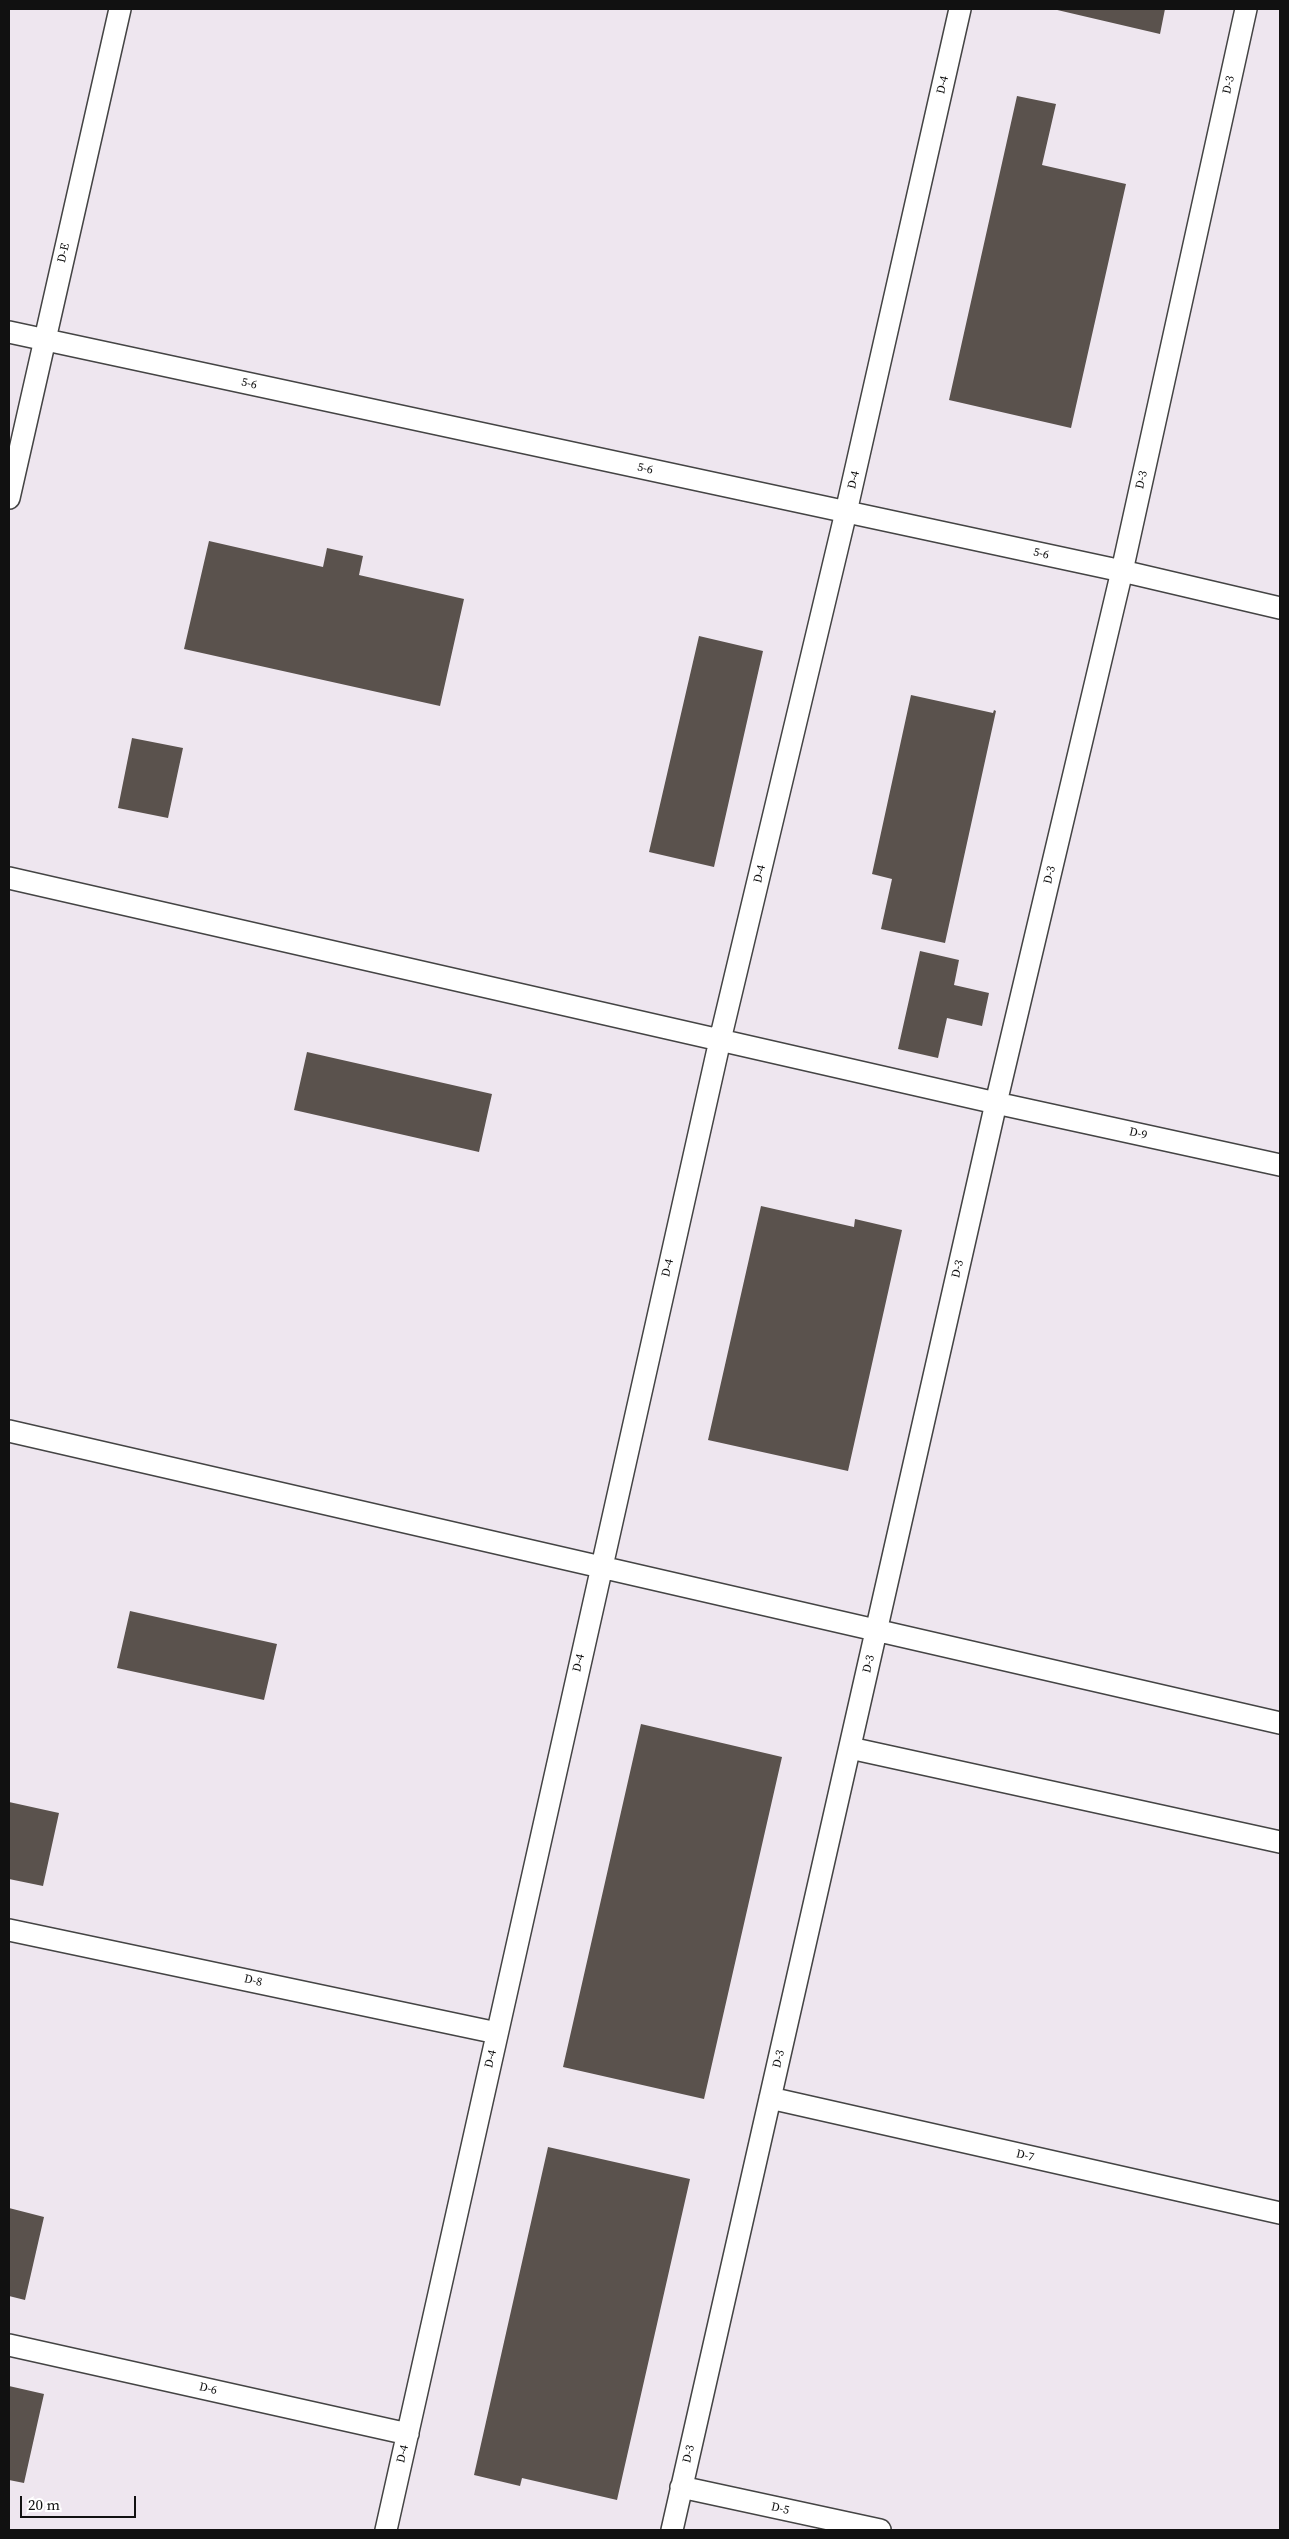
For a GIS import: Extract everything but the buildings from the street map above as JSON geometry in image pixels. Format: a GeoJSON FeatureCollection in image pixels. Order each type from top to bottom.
{"type":"FeatureCollection","features":[{"type":"Feature","properties":{"kind":"lane","name":"D-E"},"geometry":{"type":"LineString","coordinates":[[9,498],[120,9]]}},
{"type":"Feature","properties":{"kind":"lane","name":"D-4"},"geometry":{"type":"LineString","coordinates":[[386,2530],[600,1567],[720,1040],[846,512],[960,9]]}},
{"type":"Feature","properties":{"kind":"lane","name":"D-3"},"geometry":{"type":"LineString","coordinates":[[672,2530],[996,1103],[1122,571],[1246,9]]}},
{"type":"Feature","properties":{"kind":"lane","name":"5-6"},"geometry":{"type":"LineString","coordinates":[[9,332],[1122,571],[1280,608]]}},
{"type":"Feature","properties":{"kind":"lane","name":"D-9"},"geometry":{"type":"LineString","coordinates":[[9,878],[996,1103],[1280,1165]]}},
{"type":"Feature","properties":{"kind":"lane"},"geometry":{"type":"LineString","coordinates":[[9,1431],[1280,1723]]}},
{"type":"Feature","properties":{"kind":"lane"},"geometry":{"type":"LineString","coordinates":[[850,1748],[1280,1842]]}},
{"type":"Feature","properties":{"kind":"lane","name":"D-8"},"geometry":{"type":"LineString","coordinates":[[9,1930],[497,2033]]}},
{"type":"Feature","properties":{"kind":"lane","name":"D-7"},"geometry":{"type":"LineString","coordinates":[[770,2098],[1280,2213]]}},
{"type":"Feature","properties":{"kind":"lane","name":"D-6"},"geometry":{"type":"LineString","coordinates":[[9,2344],[408,2434]]}},
{"type":"Feature","properties":{"kind":"lane","name":"D-5"},"geometry":{"type":"LineString","coordinates":[[681,2487],[880,2530]]}},
{"type":"Feature","properties":{"kind":"shaded area"},"geometry":{"type":"Polygon","coordinates":[[[9,9],[1280,9],[1280,2530],[9,2530],[9,9]]]}}]}
